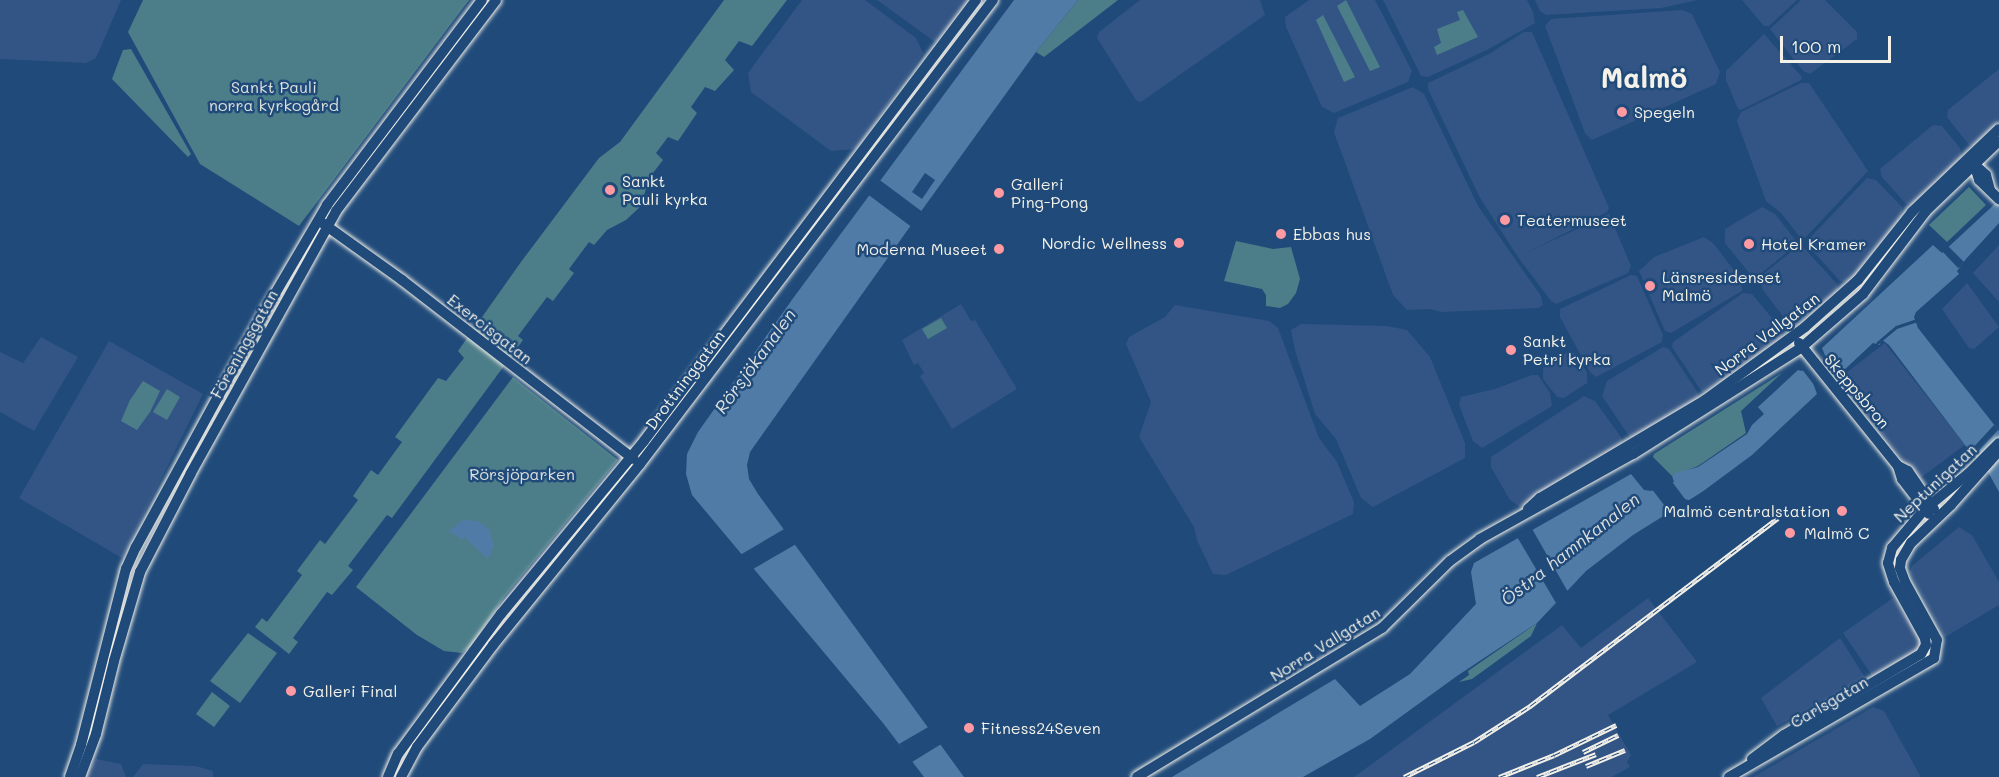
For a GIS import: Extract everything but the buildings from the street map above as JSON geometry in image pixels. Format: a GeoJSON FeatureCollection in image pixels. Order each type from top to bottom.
{"type":"FeatureCollection","features":[{"type":"Feature","properties":{"kind":"main road","name":"Föreningsgatan"},"geometry":{"type":"LineString","coordinates":[[87,743],[126,569],[136,547],[262,316],[323,223],[482,0]]}},
{"type":"Feature","properties":{"kind":"main road","name":"Föreningsgatan"},"geometry":{"type":"LineString","coordinates":[[323,223],[496,0]]}},
{"type":"Feature","properties":{"kind":"main road","name":"Drottninggatan"},"geometry":{"type":"LineString","coordinates":[[388,777],[398,754],[501,614],[631,456],[976,0]]}},
{"type":"Feature","properties":{"kind":"main road","name":"Drottninggatan"},"geometry":{"type":"LineString","coordinates":[[401,777],[417,747],[504,630],[640,464],[993,0]]}},
{"type":"Feature","properties":{"kind":"main road","name":"Norra Vallgatan"},"geometry":{"type":"LineString","coordinates":[[1137,777],[1382,628],[1450,561],[1480,539],[1639,450],[1802,346],[1863,294],[1926,211],[1999,129]]}},
{"type":"Feature","properties":{"kind":"main road","name":"Norra Vallgatan"},"geometry":{"type":"LineString","coordinates":[[1516,519],[1540,498],[1705,400],[1794,336],[1858,280],[1912,212],[1999,141]]}},
{"type":"Feature","properties":{"kind":"main road"},"geometry":{"type":"LineString","coordinates":[[1972,161],[1986,175],[1990,189],[1999,199]]}},
{"type":"Feature","properties":{"kind":"main road","name":"Exercisgatan"},"geometry":{"type":"LineString","coordinates":[[323,223],[640,464]]}},
{"type":"Feature","properties":{"kind":"main road","name":"Skeppsbron"},"geometry":{"type":"LineString","coordinates":[[1794,336],[1898,465],[1908,471],[1928,507],[1937,518]]}},
{"type":"Feature","properties":{"kind":"main road","name":"Neptunigatan"},"geometry":{"type":"LineString","coordinates":[[1937,654],[1937,640],[1905,582],[1900,564],[1911,543],[1937,518],[1999,443]]}},
{"type":"Feature","properties":{"kind":"main road","name":"Neptunigatan"},"geometry":{"type":"LineString","coordinates":[[1926,645],[1922,632],[1894,582],[1888,563],[1892,548],[1928,507],[1999,452]]}},
{"type":"Feature","properties":{"kind":"main road","name":"Carlsgatan"},"geometry":{"type":"LineString","coordinates":[[1731,776],[1771,743],[1916,658],[1926,645]]}},
{"type":"Feature","properties":{"kind":"main road","name":"Carlsgatan"},"geometry":{"type":"LineString","coordinates":[[1731,776],[1930,662],[1937,654]]}},
{"type":"Feature","properties":{"kind":"main road"},"geometry":{"type":"LineString","coordinates":[[70,777],[87,743]]}},
{"type":"Feature","properties":{"kind":"main road"},"geometry":{"type":"LineString","coordinates":[[80,777],[87,743]]}},
{"type":"Feature","properties":{"kind":"shaded area"},"geometry":{"type":"Polygon","coordinates":[[[0,0],[121,0],[96,58],[86,63],[0,59],[0,0]]]}},
{"type":"Feature","properties":{"kind":"shaded area"},"geometry":{"type":"Polygon","coordinates":[[[802,0],[865,0],[916,38],[923,53],[857,149],[831,151],[751,92],[748,73],[802,0]]]}},
{"type":"Feature","properties":{"kind":"shaded area"},"geometry":{"type":"Polygon","coordinates":[[[877,0],[974,0],[947,34],[935,42],[877,0]]]}},
{"type":"Feature","properties":{"kind":"shaded area"},"geometry":{"type":"Polygon","coordinates":[[[1140,0],[1260,0],[1265,15],[1141,102],[1136,100],[1097,38],[1099,32],[1140,0]]]}},
{"type":"Feature","properties":{"kind":"shaded area"},"geometry":{"type":"Polygon","coordinates":[[[1309,0],[1375,0],[1412,71],[1408,82],[1334,113],[1322,107],[1286,27],[1285,17],[1309,0]]]}},
{"type":"Feature","properties":{"kind":"shaded area"},"geometry":{"type":"Polygon","coordinates":[[[1383,0],[1527,0],[1535,23],[1487,50],[1428,77],[1421,76],[1383,0]]]}},
{"type":"Feature","properties":{"kind":"shaded area"},"geometry":{"type":"Polygon","coordinates":[[[1535,0],[1698,0],[1661,8],[1546,15],[1540,11],[1535,0]]]}},
{"type":"Feature","properties":{"kind":"shaded area"},"geometry":{"type":"Polygon","coordinates":[[[1742,0],[1797,0],[1769,26],[1764,26],[1742,0]]]}},
{"type":"Feature","properties":{"kind":"shaded area"},"geometry":{"type":"Polygon","coordinates":[[[1801,0],[1825,0],[1857,32],[1857,39],[1810,74],[1803,71],[1770,29],[1801,0]]]}},
{"type":"Feature","properties":{"kind":"shaded area"},"geometry":{"type":"Polygon","coordinates":[[[1682,10],[1692,14],[1720,72],[1716,84],[1592,140],[1585,133],[1545,26],[1551,19],[1682,10]]]}},
{"type":"Feature","properties":{"kind":"shaded area"},"geometry":{"type":"Polygon","coordinates":[[[1524,32],[1532,32],[1609,208],[1607,212],[1524,254],[1609,214],[1631,266],[1628,273],[1556,304],[1551,301],[1520,260],[1480,198],[1428,89],[1428,83],[1489,54],[1524,32]]]}},
{"type":"Feature","properties":{"kind":"shaded area"},"geometry":{"type":"Polygon","coordinates":[[[1764,34],[1802,77],[1801,80],[1741,110],[1738,109],[1726,80],[1726,71],[1764,34]]]}},
{"type":"Feature","properties":{"kind":"shaded area"},"geometry":{"type":"Polygon","coordinates":[[[1999,69],[1999,125],[1977,145],[1969,145],[1947,117],[1948,110],[1999,69]]]}},
{"type":"Feature","properties":{"kind":"shaded area"},"geometry":{"type":"Polygon","coordinates":[[[1801,83],[1809,83],[1868,171],[1805,238],[1799,236],[1781,213],[1766,201],[1737,121],[1741,112],[1801,83]]]}},
{"type":"Feature","properties":{"kind":"shaded area"},"geometry":{"type":"Polygon","coordinates":[[[1413,87],[1424,94],[1478,206],[1541,296],[1543,305],[1539,308],[1442,312],[1430,309],[1407,310],[1393,295],[1334,132],[1338,118],[1413,87]]]}},
{"type":"Feature","properties":{"kind":"shaded area"},"geometry":{"type":"Polygon","coordinates":[[[1933,125],[1942,126],[1960,148],[1962,157],[1916,205],[1906,204],[1882,177],[1880,169],[1933,125]]]}},
{"type":"Feature","properties":{"kind":"shaded area"},"geometry":{"type":"Polygon","coordinates":[[[1867,178],[1876,180],[1902,207],[1903,218],[1851,283],[1840,281],[1810,248],[1807,241],[1867,178]]]}},
{"type":"Feature","properties":{"kind":"shaded area"},"geometry":{"type":"Polygon","coordinates":[[[1762,207],[1775,214],[1796,241],[1796,245],[1758,276],[1750,274],[1725,243],[1725,229],[1762,207]]]}},
{"type":"Feature","properties":{"kind":"shaded area"},"geometry":{"type":"Polygon","coordinates":[[[1704,237],[1714,244],[1741,280],[1742,291],[1671,333],[1665,331],[1639,271],[1654,257],[1704,237]]]}},
{"type":"Feature","properties":{"kind":"shaded area"},"geometry":{"type":"Polygon","coordinates":[[[1999,245],[1999,302],[1973,273],[1999,245]]]}},
{"type":"Feature","properties":{"kind":"shaded area"},"geometry":{"type":"Polygon","coordinates":[[[1796,248],[1805,249],[1837,284],[1839,293],[1796,327],[1788,323],[1763,290],[1758,278],[1796,248]]]}},
{"type":"Feature","properties":{"kind":"shaded area"},"geometry":{"type":"Polygon","coordinates":[[[1631,275],[1637,276],[1663,335],[1662,342],[1596,377],[1590,372],[1560,317],[1560,309],[1631,275]]]}},
{"type":"Feature","properties":{"kind":"shaded area"},"geometry":{"type":"Polygon","coordinates":[[[1967,283],[1999,327],[1974,349],[1969,348],[1942,309],[1967,283]]]}},
{"type":"Feature","properties":{"kind":"shaded area"},"geometry":{"type":"Polygon","coordinates":[[[1743,293],[1752,294],[1781,329],[1783,340],[1709,393],[1702,392],[1672,347],[1673,342],[1743,293]]]}},
{"type":"Feature","properties":{"kind":"shaded area"},"geometry":{"type":"Polygon","coordinates":[[[961,304],[971,321],[975,320],[1017,389],[952,429],[920,376],[924,373],[918,363],[914,365],[902,340],[961,304]]]}},
{"type":"Feature","properties":{"kind":"shaded area"},"geometry":{"type":"Polygon","coordinates":[[[1175,305],[1269,321],[1278,328],[1319,438],[1337,462],[1354,502],[1353,514],[1226,575],[1213,574],[1197,540],[1194,527],[1139,437],[1151,402],[1126,344],[1129,337],[1165,317],[1175,305]]]}},
{"type":"Feature","properties":{"kind":"shaded area"},"geometry":{"type":"Polygon","coordinates":[[[1301,324],[1387,326],[1407,330],[1430,357],[1465,443],[1465,458],[1373,507],[1361,498],[1336,439],[1315,414],[1291,330],[1301,324]]]}},
{"type":"Feature","properties":{"kind":"shaded area"},"geometry":{"type":"Polygon","coordinates":[[[41,337],[78,357],[34,431],[0,412],[0,352],[23,363],[41,337]]]}},
{"type":"Feature","properties":{"kind":"shaded area"},"geometry":{"type":"Polygon","coordinates":[[[109,341],[203,394],[122,558],[19,498],[109,341]]]}},
{"type":"Feature","properties":{"kind":"shaded area"},"geometry":{"type":"Polygon","coordinates":[[[1885,343],[1965,445],[1919,479],[1838,379],[1885,343]]]}},
{"type":"Feature","properties":{"kind":"shaded area"},"geometry":{"type":"Polygon","coordinates":[[[1663,347],[1669,349],[1698,393],[1699,401],[1631,439],[1602,396],[1607,381],[1663,347]]]}},
{"type":"Feature","properties":{"kind":"shaded area"},"geometry":{"type":"Polygon","coordinates":[[[1569,351],[1576,354],[1587,373],[1587,383],[1564,398],[1557,397],[1543,379],[1543,368],[1569,351]]]}},
{"type":"Feature","properties":{"kind":"shaded area"},"geometry":{"type":"Polygon","coordinates":[[[1532,375],[1538,375],[1550,393],[1552,406],[1482,448],[1473,441],[1459,405],[1461,397],[1495,389],[1532,375]]]}},
{"type":"Feature","properties":{"kind":"shaded area"},"geometry":{"type":"Polygon","coordinates":[[[1584,396],[1595,401],[1621,437],[1623,446],[1520,507],[1510,500],[1491,467],[1491,457],[1584,396]]]}},
{"type":"Feature","properties":{"kind":"shaded area"},"geometry":{"type":"Polygon","coordinates":[[[1959,527],[1972,535],[1999,582],[1999,605],[1945,637],[1910,573],[1912,566],[1959,527]]]}},
{"type":"Feature","properties":{"kind":"shaded area"},"geometry":{"type":"Polygon","coordinates":[[[1648,598],[1697,662],[1608,715],[1631,755],[1627,762],[1630,767],[1612,777],[1354,777],[1562,625],[1581,648],[1648,598]]]}},
{"type":"Feature","properties":{"kind":"shaded area"},"geometry":{"type":"Polygon","coordinates":[[[1893,598],[1921,640],[1917,653],[1873,677],[1843,633],[1893,598]]]}},
{"type":"Feature","properties":{"kind":"shaded area"},"geometry":{"type":"Polygon","coordinates":[[[1840,638],[1866,679],[1777,726],[1761,698],[1840,638]]]}},
{"type":"Feature","properties":{"kind":"shaded area"},"geometry":{"type":"Polygon","coordinates":[[[1873,707],[1884,711],[1921,777],[1753,777],[1873,707]]]}},
{"type":"Feature","properties":{"kind":"shaded area"},"geometry":{"type":"Polygon","coordinates":[[[96,759],[121,764],[126,777],[84,777],[96,759]]]}},
{"type":"Feature","properties":{"kind":"shaded area"},"geometry":{"type":"Polygon","coordinates":[[[143,764],[196,766],[213,771],[213,777],[133,777],[143,764]]]}},
{"type":"Feature","properties":{"kind":"green space","name":"Sankt Pauli norra kyrkogård"},"geometry":{"type":"Polygon","coordinates":[[[143,0],[469,0],[299,226],[200,164],[128,32],[143,0]]]}},
{"type":"Feature","properties":{"kind":"green space"},"geometry":{"type":"Polygon","coordinates":[[[724,0],[787,0],[752,46],[739,41],[725,60],[734,70],[715,91],[705,87],[691,107],[697,113],[678,141],[668,137],[656,153],[663,160],[649,178],[641,206],[626,220],[607,230],[594,245],[589,242],[569,269],[574,273],[553,301],[547,297],[518,336],[523,340],[392,518],[387,515],[348,566],[353,570],[332,595],[327,592],[293,638],[298,642],[289,654],[255,627],[262,618],[267,622],[302,575],[297,571],[320,540],[325,544],[358,500],[353,496],[371,470],[378,475],[402,442],[395,437],[438,378],[446,381],[464,358],[458,351],[521,262],[599,158],[620,142],[724,0]]]}},
{"type":"Feature","properties":{"kind":"green space"},"geometry":{"type":"Polygon","coordinates":[[[1078,0],[1118,0],[1044,57],[1036,52],[1078,0]]]}},
{"type":"Feature","properties":{"kind":"green space"},"geometry":{"type":"Polygon","coordinates":[[[1346,0],[1380,67],[1370,71],[1337,6],[1346,0]]]}},
{"type":"Feature","properties":{"kind":"green space"},"geometry":{"type":"Polygon","coordinates":[[[1463,10],[1478,37],[1437,55],[1434,47],[1441,43],[1437,29],[1460,20],[1457,12],[1463,10]]]}},
{"type":"Feature","properties":{"kind":"green space"},"geometry":{"type":"Polygon","coordinates":[[[1323,15],[1355,77],[1344,82],[1316,20],[1323,15]]]}},
{"type":"Feature","properties":{"kind":"green space"},"geometry":{"type":"Polygon","coordinates":[[[131,49],[191,154],[188,157],[112,79],[123,50],[131,49]]]}},
{"type":"Feature","properties":{"kind":"green space"},"geometry":{"type":"Polygon","coordinates":[[[1969,187],[1986,205],[1947,242],[1929,225],[1969,187]]]}},
{"type":"Feature","properties":{"kind":"green space"},"geometry":{"type":"Polygon","coordinates":[[[1236,241],[1273,249],[1291,247],[1300,279],[1296,293],[1288,304],[1280,308],[1266,306],[1266,295],[1262,289],[1224,281],[1236,241]]]}},
{"type":"Feature","properties":{"kind":"green space"},"geometry":{"type":"Polygon","coordinates":[[[941,318],[947,328],[928,339],[922,329],[941,318]]]}},
{"type":"Feature","properties":{"kind":"green space"},"geometry":{"type":"Polygon","coordinates":[[[1782,373],[1741,411],[1746,433],[1698,466],[1672,476],[1653,457],[1654,454],[1782,373]]]}},
{"type":"Feature","properties":{"kind":"green space","name":"Rörsjöparken"},"geometry":{"type":"Polygon","coordinates":[[[513,377],[618,460],[505,596],[471,646],[462,653],[444,651],[417,635],[356,587],[513,377]]]}},
{"type":"Feature","properties":{"kind":"green space"},"geometry":{"type":"Polygon","coordinates":[[[143,381],[160,391],[150,412],[137,430],[121,421],[130,400],[143,381]]]}},
{"type":"Feature","properties":{"kind":"green space"},"geometry":{"type":"Polygon","coordinates":[[[167,389],[180,397],[167,420],[153,412],[167,389]]]}},
{"type":"Feature","properties":{"kind":"green space"},"geometry":{"type":"Polygon","coordinates":[[[1537,623],[1531,636],[1472,679],[1459,682],[1469,675],[1468,671],[1537,623]]]}},
{"type":"Feature","properties":{"kind":"green space"},"geometry":{"type":"Polygon","coordinates":[[[248,633],[277,653],[240,703],[210,681],[248,633]]]}},
{"type":"Feature","properties":{"kind":"green space"},"geometry":{"type":"Polygon","coordinates":[[[212,692],[230,706],[214,727],[196,714],[212,692]]]}},
{"type":"Feature","properties":{"kind":"water","name":"Rörsjökanalen"},"geometry":{"type":"Polygon","coordinates":[[[1014,0],[1078,0],[1036,52],[909,228],[750,452],[747,465],[749,479],[758,494],[964,777],[924,777],[883,723],[692,495],[686,474],[687,454],[698,432],[794,297],[1014,0]]]}},
{"type":"Feature","properties":{"kind":"water","name":"Östra hamnkanalen"},"geometry":{"type":"Polygon","coordinates":[[[1999,200],[1999,223],[1966,259],[1957,271],[1959,274],[1916,312],[1914,317],[1918,328],[1999,431],[1999,492],[1988,472],[1889,345],[1881,339],[1880,345],[1873,343],[1842,372],[1834,367],[1813,383],[1817,394],[1752,455],[1702,492],[1633,535],[1586,571],[1537,623],[1457,676],[1370,739],[1303,777],[1172,777],[1335,679],[1360,706],[1410,674],[1476,604],[1471,572],[1474,563],[1631,474],[1644,490],[1651,491],[1674,482],[1672,476],[1675,473],[1698,467],[1747,434],[1752,425],[1764,414],[1758,407],[1798,370],[1802,371],[1824,353],[1822,348],[1933,245],[1942,253],[1999,200]]]}},
{"type":"Feature","properties":{"kind":"water"},"geometry":{"type":"Polygon","coordinates":[[[463,520],[478,521],[489,529],[494,546],[488,559],[464,537],[462,540],[449,531],[463,520]]]}},
{"type":"Feature","properties":{"kind":"pier"},"geometry":{"type":"Polygon","coordinates":[[[925,173],[935,180],[922,199],[912,192],[925,173]]]}},
{"type":"Feature","properties":{"kind":"pier"},"geometry":{"type":"Polygon","coordinates":[[[877,178],[924,213],[913,228],[866,193],[877,178]]]}},
{"type":"Feature","properties":{"kind":"pier"},"geometry":{"type":"Polygon","coordinates":[[[1947,245],[1964,262],[1960,267],[1958,268],[1942,251],[1947,245]]]}},
{"type":"Feature","properties":{"kind":"pier"},"geometry":{"type":"Polygon","coordinates":[[[1917,319],[1918,322],[1897,329],[1878,345],[1876,343],[1896,326],[1917,319]]]}},
{"type":"Feature","properties":{"kind":"pier"},"geometry":{"type":"Polygon","coordinates":[[[1822,351],[1840,374],[1835,370],[1816,385],[1818,390],[1801,368],[1822,351]]]}},
{"type":"Feature","properties":{"kind":"pier"},"geometry":{"type":"Polygon","coordinates":[[[1994,425],[1998,430],[1975,455],[1971,450],[1994,425]]]}},
{"type":"Feature","properties":{"kind":"pier"},"geometry":{"type":"Polygon","coordinates":[[[1670,479],[1685,499],[1691,501],[1671,514],[1651,488],[1670,479]]]}},
{"type":"Feature","properties":{"kind":"pier"},"geometry":{"type":"Polygon","coordinates":[[[1531,527],[1568,592],[1556,603],[1516,535],[1531,527]]]}},
{"type":"Feature","properties":{"kind":"pier"},"geometry":{"type":"Polygon","coordinates":[[[786,528],[798,543],[753,569],[752,573],[740,555],[786,528]]]}},
{"type":"Feature","properties":{"kind":"pier"},"geometry":{"type":"Polygon","coordinates":[[[930,726],[943,743],[912,762],[899,744],[930,726]]]}},
{"type":"Feature","properties":{"kind":"railway"},"geometry":{"type":"LineString","coordinates":[[1404,777],[1474,742],[1530,706],[1778,518]]}},
{"type":"Feature","properties":{"kind":"railway"},"geometry":{"type":"LineString","coordinates":[[1499,777],[1554,755],[1616,725]]}},
{"type":"Feature","properties":{"kind":"railway"},"geometry":{"type":"LineString","coordinates":[[1583,752],[1618,735]]}},
{"type":"Feature","properties":{"kind":"railway"},"geometry":{"type":"LineString","coordinates":[[1586,766],[1625,750]]}},
{"type":"Feature","properties":{"kind":"railway"},"geometry":{"type":"LineString","coordinates":[[1537,777],[1596,754]]}},
{"type":"Feature","properties":{"kind":"place","name":"Spegeln"},"geometry":{"type":"Point","coordinates":[1622,112]}},
{"type":"Feature","properties":{"kind":"place","name":"Sankt Pauli kyrka"},"geometry":{"type":"Point","coordinates":[610,190]}},
{"type":"Feature","properties":{"kind":"place","name":"Galleri Ping-Pong"},"geometry":{"type":"Point","coordinates":[999,193]}},
{"type":"Feature","properties":{"kind":"place","name":"Teatermuseet"},"geometry":{"type":"Point","coordinates":[1505,220]}},
{"type":"Feature","properties":{"kind":"place","name":"Ebbas hus"},"geometry":{"type":"Point","coordinates":[1281,234]}},
{"type":"Feature","properties":{"kind":"place","name":"Nordic Wellness"},"geometry":{"type":"Point","coordinates":[1179,243]}},
{"type":"Feature","properties":{"kind":"place","name":"Hotel Kramer"},"geometry":{"type":"Point","coordinates":[1749,244]}},
{"type":"Feature","properties":{"kind":"place","name":"Moderna Museet"},"geometry":{"type":"Point","coordinates":[999,249]}},
{"type":"Feature","properties":{"kind":"place","name":"Länsresidenset Malmö"},"geometry":{"type":"Point","coordinates":[1650,286]}},
{"type":"Feature","properties":{"kind":"place","name":"Sankt Petri kyrka"},"geometry":{"type":"Point","coordinates":[1511,350]}},
{"type":"Feature","properties":{"kind":"place","name":"Malmö centralstation"},"geometry":{"type":"Point","coordinates":[1842,511]}},
{"type":"Feature","properties":{"kind":"place","name":"Malmö C"},"geometry":{"type":"Point","coordinates":[1790,533]}},
{"type":"Feature","properties":{"kind":"place","name":"Galleri Final"},"geometry":{"type":"Point","coordinates":[291,691]}},
{"type":"Feature","properties":{"kind":"place","name":"Fitness24Seven"},"geometry":{"type":"Point","coordinates":[969,728]}},
{"type":"Feature","properties":{"kind":"district","name":"Malmö"},"geometry":{"type":"Point","coordinates":[1644,77]}}]}
